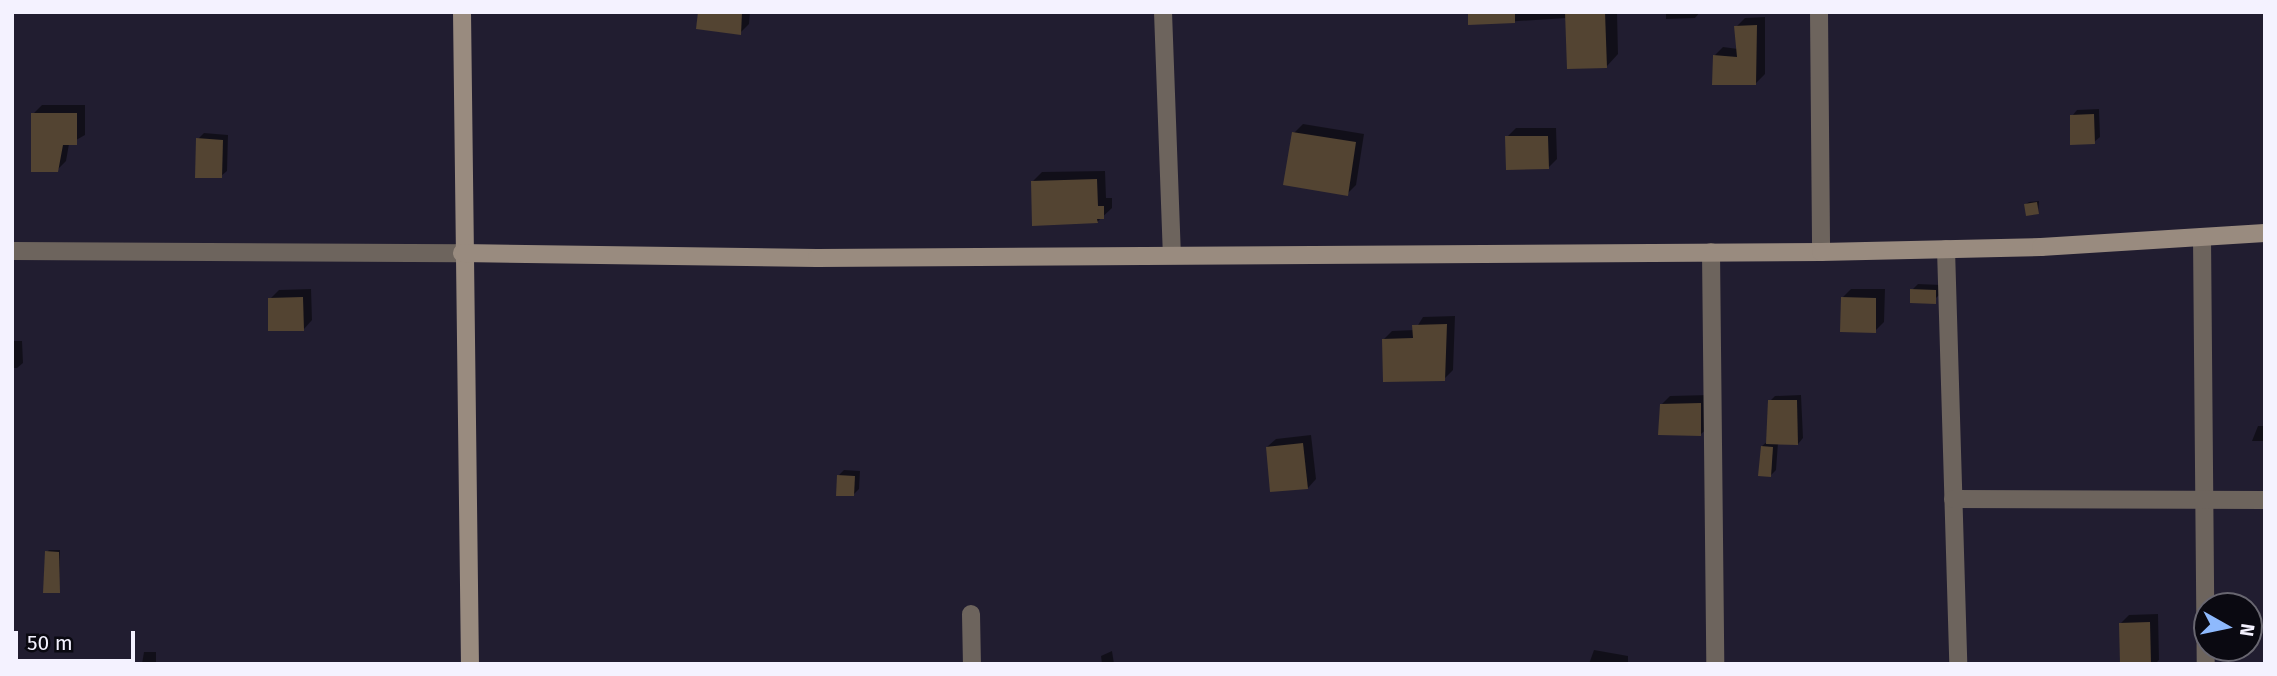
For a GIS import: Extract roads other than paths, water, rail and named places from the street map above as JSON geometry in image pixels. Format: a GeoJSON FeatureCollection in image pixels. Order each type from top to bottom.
{"type":"FeatureCollection","features":[{"type":"Feature","properties":{"kind":"street"},"geometry":{"type":"LineString","coordinates":[[462,12],[462,253],[470,664]]}},
{"type":"Feature","properties":{"kind":"street"},"geometry":{"type":"LineString","coordinates":[[1163,12],[1171,254]]}},
{"type":"Feature","properties":{"kind":"street"},"geometry":{"type":"LineString","coordinates":[[1819,12],[1821,252]]}},
{"type":"Feature","properties":{"kind":"street"},"geometry":{"type":"LineString","coordinates":[[12,251],[817,258],[1821,252],[1946,249],[2265,233]]}},
{"type":"Feature","properties":{"kind":"street"},"geometry":{"type":"LineString","coordinates":[[2202,237],[2206,664]]}},
{"type":"Feature","properties":{"kind":"street"},"geometry":{"type":"LineString","coordinates":[[1946,249],[1958,664]]}},
{"type":"Feature","properties":{"kind":"street"},"geometry":{"type":"LineString","coordinates":[[1712,252],[1715,664]]}},
{"type":"Feature","properties":{"kind":"street"},"geometry":{"type":"LineString","coordinates":[[1953,499],[2265,500]]}},
{"type":"Feature","properties":{"kind":"street"},"geometry":{"type":"LineString","coordinates":[[971,614],[972,664]]}}]}
